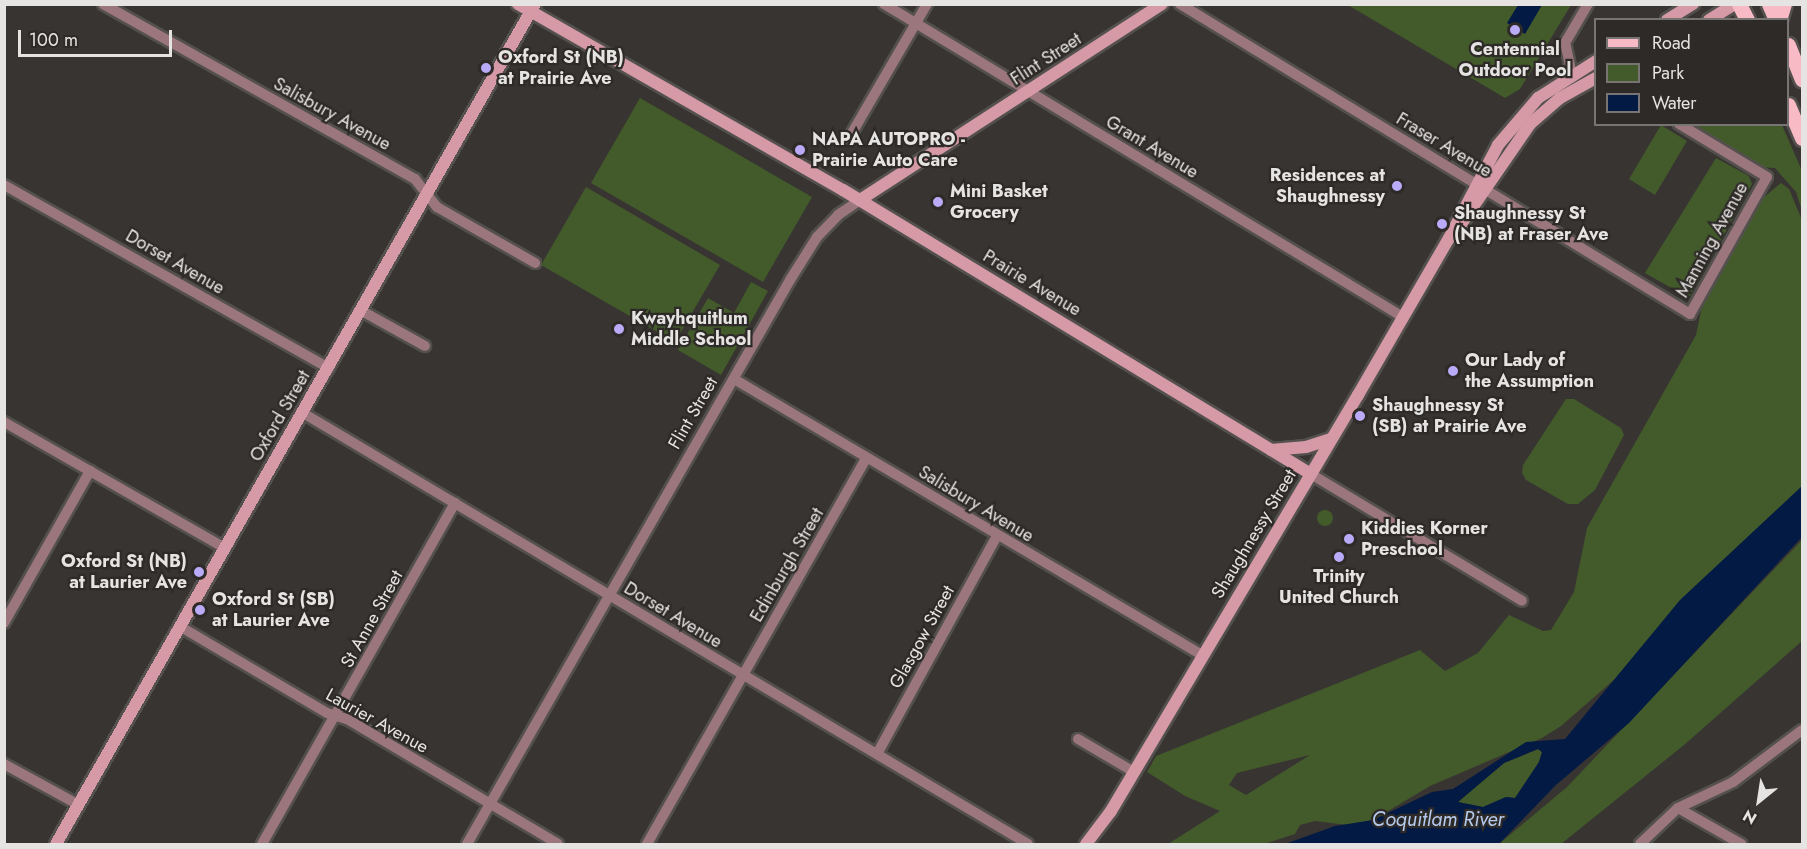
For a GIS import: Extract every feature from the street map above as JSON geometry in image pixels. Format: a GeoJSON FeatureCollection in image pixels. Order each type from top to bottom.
{"type":"FeatureCollection","features":[{"type":"Feature","properties":{"kind":"main road","name":"Prairie Avenue"},"geometry":{"type":"LineString","coordinates":[[518,4],[533,8],[860,200],[1311,474]]}},
{"type":"Feature","properties":{"kind":"main road","name":"Flint Street"},"geometry":{"type":"LineString","coordinates":[[860,200],[1030,92],[1162,4]]}},
{"type":"Feature","properties":{"kind":"main road"},"geometry":{"type":"LineString","coordinates":[[1670,18],[1693,4]]}},
{"type":"Feature","properties":{"kind":"main road"},"geometry":{"type":"LineString","coordinates":[[1712,18],[1737,4],[1746,18]]}},
{"type":"Feature","properties":{"kind":"main road"},"geometry":{"type":"LineString","coordinates":[[1769,4],[1777,18]]}},
{"type":"Feature","properties":{"kind":"main road","name":"Oxford Street"},"geometry":{"type":"LineString","coordinates":[[56,844],[533,8]]}},
{"type":"Feature","properties":{"kind":"main road"},"geometry":{"type":"LineString","coordinates":[[1789,47],[1803,79]]}},
{"type":"Feature","properties":{"kind":"main road","name":"Shaughnessy Street"},"geometry":{"type":"LineString","coordinates":[[1086,844],[1134,772],[1481,185],[1518,118],[1543,94],[1594,62]]}},
{"type":"Feature","properties":{"kind":"main road","name":"Shaughnessy Street"},"geometry":{"type":"LineString","coordinates":[[1481,185],[1532,121],[1560,98],[1594,79]]}},
{"type":"Feature","properties":{"kind":"main road"},"geometry":{"type":"LineString","coordinates":[[1789,107],[1803,138]]}},
{"type":"Feature","properties":{"kind":"main road"},"geometry":{"type":"LineString","coordinates":[[1270,450],[1306,447],[1331,439]]}},
{"type":"Feature","properties":{"kind":"street","name":"Salisbury Avenue"},"geometry":{"type":"LineString","coordinates":[[103,4],[415,179],[437,207],[535,263]]}},
{"type":"Feature","properties":{"kind":"street","name":"Grant Avenue"},"geometry":{"type":"LineString","coordinates":[[884,4],[1403,317]]}},
{"type":"Feature","properties":{"kind":"street"},"geometry":{"type":"LineString","coordinates":[[849,138],[927,4]]}},
{"type":"Feature","properties":{"kind":"street","name":"Fraser Avenue"},"geometry":{"type":"LineString","coordinates":[[1180,4],[1690,314]]}},
{"type":"Feature","properties":{"kind":"street"},"geometry":{"type":"LineString","coordinates":[[1572,75],[1565,43],[1588,4]]}},
{"type":"Feature","properties":{"kind":"street","name":"Manning Avenue"},"geometry":{"type":"LineString","coordinates":[[1682,126],[1767,177],[1690,314]]}},
{"type":"Feature","properties":{"kind":"street","name":"Dorset Avenue"},"geometry":{"type":"LineString","coordinates":[[4,185],[329,368]]}},
{"type":"Feature","properties":{"kind":"street","name":"Flint Street"},"geometry":{"type":"LineString","coordinates":[[467,844],[608,595],[817,237],[838,215],[860,200]]}},
{"type":"Feature","properties":{"kind":"street"},"geometry":{"type":"LineString","coordinates":[[362,310],[425,346]]}},
{"type":"Feature","properties":{"kind":"street","name":"Salisbury Avenue"},"geometry":{"type":"LineString","coordinates":[[734,379],[997,536],[1203,655]]}},
{"type":"Feature","properties":{"kind":"street","name":"Dorset Avenue"},"geometry":{"type":"LineString","coordinates":[[303,413],[1028,844]]}},
{"type":"Feature","properties":{"kind":"street"},"geometry":{"type":"LineString","coordinates":[[4,423],[225,548]]}},
{"type":"Feature","properties":{"kind":"street","name":"Edinburgh Street"},"geometry":{"type":"LineString","coordinates":[[646,844],[866,458]]}},
{"type":"Feature","properties":{"kind":"street"},"geometry":{"type":"LineString","coordinates":[[4,623],[90,471]]}},
{"type":"Feature","properties":{"kind":"street","name":"Prairie Avenue"},"geometry":{"type":"LineString","coordinates":[[1311,474],[1522,601]]}},
{"type":"Feature","properties":{"kind":"street","name":"St Anne Street"},"geometry":{"type":"LineString","coordinates":[[262,844],[455,503]]}},
{"type":"Feature","properties":{"kind":"street","name":"Glasgow Street"},"geometry":{"type":"LineString","coordinates":[[877,754],[997,536]]}},
{"type":"Feature","properties":{"kind":"street","name":"Laurier Avenue"},"geometry":{"type":"LineString","coordinates":[[181,627],[558,844]]}},
{"type":"Feature","properties":{"kind":"street"},"geometry":{"type":"LineString","coordinates":[[1640,844],[1678,808],[1733,782],[1803,730]]}},
{"type":"Feature","properties":{"kind":"street"},"geometry":{"type":"LineString","coordinates":[[1078,739],[1134,772]]}},
{"type":"Feature","properties":{"kind":"street"},"geometry":{"type":"LineString","coordinates":[[4,764],[79,805]]}},
{"type":"Feature","properties":{"kind":"street"},"geometry":{"type":"LineString","coordinates":[[1678,808],[1741,844]]}},
{"type":"Feature","properties":{"kind":"green space"},"geometry":{"type":"Polygon","coordinates":[[[1348,5],[1571,5],[1520,89],[1505,98],[1348,5]]]}},
{"type":"Feature","properties":{"kind":"green space"},"geometry":{"type":"Polygon","coordinates":[[[640,98],[812,197],[763,282],[591,183],[640,98]]]}},
{"type":"Feature","properties":{"kind":"green space"},"geometry":{"type":"Polygon","coordinates":[[[1660,126],[1687,141],[1655,195],[1629,179],[1660,126]]]}},
{"type":"Feature","properties":{"kind":"green space"},"geometry":{"type":"Polygon","coordinates":[[[1689,126],[1782,126],[1802,171],[1802,211],[1796,192],[1775,168],[1758,167],[1689,126]]]}},
{"type":"Feature","properties":{"kind":"green space"},"geometry":{"type":"Polygon","coordinates":[[[1716,158],[1749,176],[1752,184],[1689,298],[1645,273],[1716,158]]]}},
{"type":"Feature","properties":{"kind":"green space"},"geometry":{"type":"Polygon","coordinates":[[[1781,183],[1789,189],[1802,220],[1802,495],[1647,651],[1561,726],[1542,738],[1430,786],[1373,820],[1347,825],[1315,821],[1300,825],[1295,834],[1264,844],[1168,844],[1220,811],[1185,796],[1147,772],[1156,756],[1420,650],[1445,671],[1478,653],[1509,615],[1543,631],[1551,630],[1574,592],[1587,528],[1696,335],[1702,306],[1763,198],[1781,183]],[[1310,755],[1237,773],[1229,785],[1246,795],[1310,755]]]}},
{"type":"Feature","properties":{"kind":"green space"},"geometry":{"type":"Polygon","coordinates":[[[586,187],[720,265],[675,342],[541,265],[586,187]]]}},
{"type":"Feature","properties":{"kind":"green space"},"geometry":{"type":"Polygon","coordinates":[[[751,282],[768,291],[721,375],[678,350],[708,298],[734,313],[751,282]]]}},
{"type":"Feature","properties":{"kind":"green space"},"geometry":{"type":"Polygon","coordinates":[[[1566,399],[1574,399],[1621,428],[1624,435],[1595,490],[1578,504],[1568,504],[1526,480],[1522,473],[1523,465],[1566,399]]]}},
{"type":"Feature","properties":{"kind":"green space"},"geometry":{"type":"Polygon","coordinates":[[[1325,510],[1331,512],[1333,518],[1331,524],[1325,526],[1319,524],[1317,518],[1319,512],[1325,510]]]}},
{"type":"Feature","properties":{"kind":"green space"},"geometry":{"type":"Polygon","coordinates":[[[1802,540],[1802,641],[1684,745],[1561,844],[1499,844],[1567,787],[1802,540]]]}},
{"type":"Feature","properties":{"kind":"green space"},"geometry":{"type":"Polygon","coordinates":[[[1538,749],[1542,752],[1539,762],[1515,798],[1506,797],[1483,807],[1458,802],[1504,763],[1538,749]]]}},
{"type":"Feature","properties":{"kind":"water"},"geometry":{"type":"Polygon","coordinates":[[[1518,5],[1542,5],[1525,34],[1507,23],[1518,5]]]}},
{"type":"Feature","properties":{"kind":"water","name":"Coquitlam River"},"geometry":{"type":"Polygon","coordinates":[[[1802,486],[1802,537],[1629,723],[1556,785],[1499,844],[1285,844],[1335,826],[1373,820],[1432,792],[1453,789],[1526,742],[1565,739],[1680,600],[1802,486]],[[1538,749],[1504,763],[1458,802],[1483,807],[1506,797],[1515,798],[1539,762],[1542,752],[1538,749]]]}},
{"type":"Feature","properties":{"kind":"place","name":"Centennial Outdoor Pool"},"geometry":{"type":"Point","coordinates":[1515,30]}},
{"type":"Feature","properties":{"kind":"place","name":"Oxford St (NB) at Prairie Ave"},"geometry":{"type":"Point","coordinates":[486,68]}},
{"type":"Feature","properties":{"kind":"place","name":"NAPA AUTOPRO - Prairie Auto Care"},"geometry":{"type":"Point","coordinates":[800,150]}},
{"type":"Feature","properties":{"kind":"place","name":"Residences at Shaughnessy"},"geometry":{"type":"Point","coordinates":[1397,186]}},
{"type":"Feature","properties":{"kind":"place","name":"Mini Basket Grocery"},"geometry":{"type":"Point","coordinates":[938,202]}},
{"type":"Feature","properties":{"kind":"place","name":"Shaughnessy St (NB) at Fraser Ave"},"geometry":{"type":"Point","coordinates":[1442,224]}},
{"type":"Feature","properties":{"kind":"place","name":"Kwayhquitlum Middle School"},"geometry":{"type":"Point","coordinates":[619,329]}},
{"type":"Feature","properties":{"kind":"place","name":"Our Lady of the Assumption"},"geometry":{"type":"Point","coordinates":[1453,371]}},
{"type":"Feature","properties":{"kind":"place","name":"Shaughnessy St (SB) at Prairie Ave"},"geometry":{"type":"Point","coordinates":[1360,416]}},
{"type":"Feature","properties":{"kind":"place","name":"Kiddies Korner Preschool"},"geometry":{"type":"Point","coordinates":[1349,539]}},
{"type":"Feature","properties":{"kind":"place","name":"Trinity United Church"},"geometry":{"type":"Point","coordinates":[1339,557]}},
{"type":"Feature","properties":{"kind":"place","name":"Oxford St (NB) at Laurier Ave"},"geometry":{"type":"Point","coordinates":[199,572]}},
{"type":"Feature","properties":{"kind":"place","name":"Oxford St (SB) at Laurier Ave"},"geometry":{"type":"Point","coordinates":[200,610]}}]}
